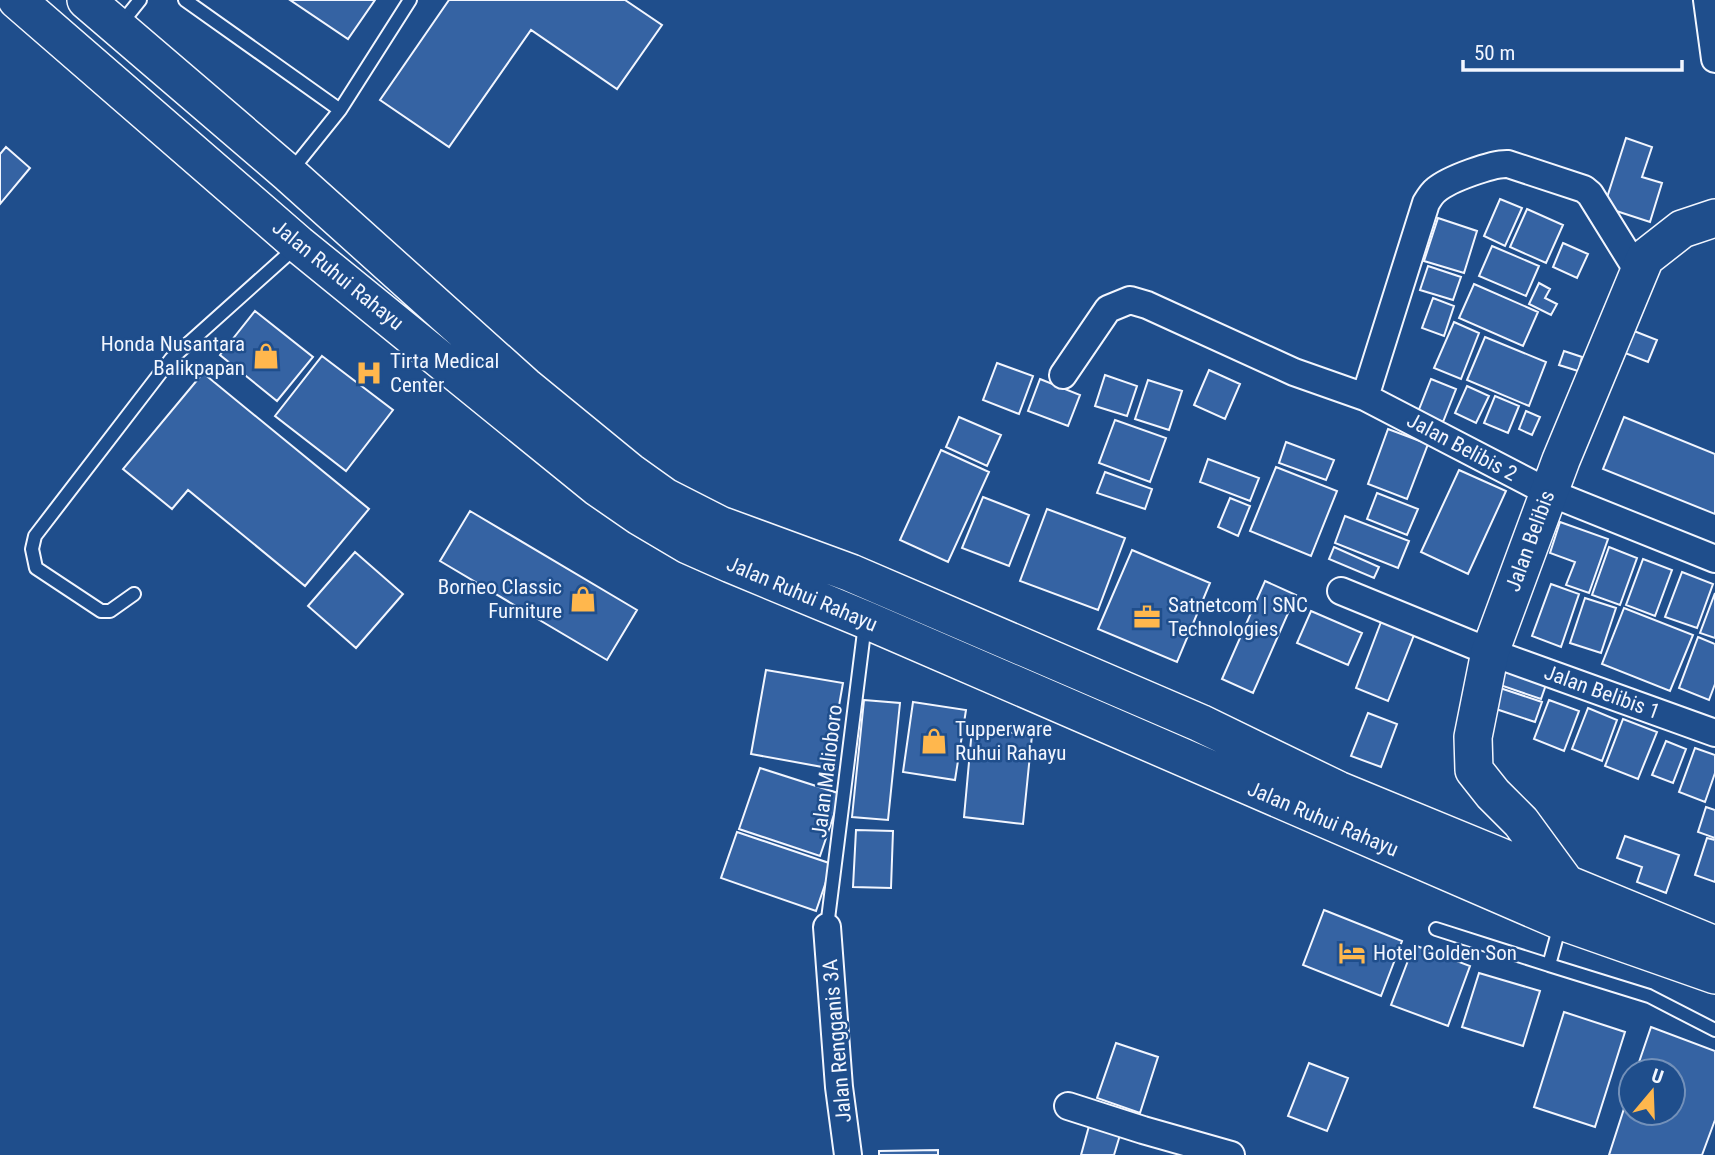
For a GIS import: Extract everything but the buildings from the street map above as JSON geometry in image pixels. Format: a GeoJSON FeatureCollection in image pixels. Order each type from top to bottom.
{"type":"FeatureCollection","features":[{"type":"Feature","properties":{"kind":"main road","name":"Jalan Ruhui Rahayu"},"geometry":{"type":"LineString","coordinates":[[17,0],[298,244],[597,487],[688,545],[1561,921],[1715,975]]}},
{"type":"Feature","properties":{"kind":"main road","name":"Jalan Ruhui Rahayu"},"geometry":{"type":"LineString","coordinates":[[86,0],[129,14],[289,174],[525,386],[630,472],[674,502],[720,525],[851,573],[1175,712],[1338,790],[1715,946]]}},
{"type":"Feature","properties":{"kind":"main road"},"geometry":{"type":"LineString","coordinates":[[259,211],[289,174]]}},
{"type":"Feature","properties":{"kind":"main road","name":"Jalan Belibis"},"geometry":{"type":"LineString","coordinates":[[1568,886],[1521,822],[1474,770],[1473,737],[1490,652],[1548,492],[1645,258],[1682,229],[1715,218]]}},
{"type":"Feature","properties":{"kind":"street"},"geometry":{"type":"LineString","coordinates":[[1707,0],[1715,59]]}},
{"type":"Feature","properties":{"kind":"street"},"geometry":{"type":"LineString","coordinates":[[1365,397],[1426,203],[1434,191],[1444,185],[1495,163],[1508,164],[1584,189],[1590,194],[1639,273]]}},
{"type":"Feature","properties":{"kind":"street","name":"Jalan Belibis 2"},"geometry":{"type":"LineString","coordinates":[[1063,375],[1108,309],[1130,300],[1147,305],[1294,372],[1365,397],[1548,492],[1715,559]]}},
{"type":"Feature","properties":{"kind":"street","name":"Jalan Belibis 1"},"geometry":{"type":"LineString","coordinates":[[1341,591],[1490,652],[1715,733]]}},
{"type":"Feature","properties":{"kind":"street","name":"Jalan Rengganis 3A"},"geometry":{"type":"LineString","coordinates":[[827,926],[839,1087],[848,1155]]}},
{"type":"Feature","properties":{"kind":"street"},"geometry":{"type":"LineString","coordinates":[[1068,1106],[1231,1155]]}},
{"type":"Feature","properties":{"kind":"lane"},"geometry":{"type":"LineString","coordinates":[[184,0],[340,110]]}},
{"type":"Feature","properties":{"kind":"lane"},"geometry":{"type":"LineString","coordinates":[[289,174],[340,110],[410,0]]}},
{"type":"Feature","properties":{"kind":"lane"},"geometry":{"type":"LineString","coordinates":[[134,594],[110,611],[101,611],[36,568],[32,550],[35,536],[170,359],[298,244]]}},
{"type":"Feature","properties":{"kind":"lane","name":"Jalan Malioboro"},"geometry":{"type":"LineString","coordinates":[[827,926],[866,620]]}},
{"type":"Feature","properties":{"kind":"lane"},"geometry":{"type":"LineString","coordinates":[[1549,965],[1561,921]]}},
{"type":"Feature","properties":{"kind":"lane"},"geometry":{"type":"LineString","coordinates":[[1436,929],[1648,996],[1715,1030]]}},
{"type":"Feature","properties":{"kind":"place","name":"Honda Nusantara Balikpapan"},"geometry":{"type":"Point","coordinates":[266,356]}},
{"type":"Feature","properties":{"kind":"place","name":"Tirta Medical Center"},"geometry":{"type":"Point","coordinates":[369,373]}},
{"type":"Feature","properties":{"kind":"place","name":"Borneo Classic Furniture"},"geometry":{"type":"Point","coordinates":[583,599]}},
{"type":"Feature","properties":{"kind":"place","name":"Satnetcom | SNC Technologies"},"geometry":{"type":"Point","coordinates":[1147,617]}},
{"type":"Feature","properties":{"kind":"place","name":"Tupperware Ruhui Rahayu"},"geometry":{"type":"Point","coordinates":[934,741]}},
{"type":"Feature","properties":{"kind":"place","name":"Hotel Golden Son"},"geometry":{"type":"Point","coordinates":[1352,953]}}]}
